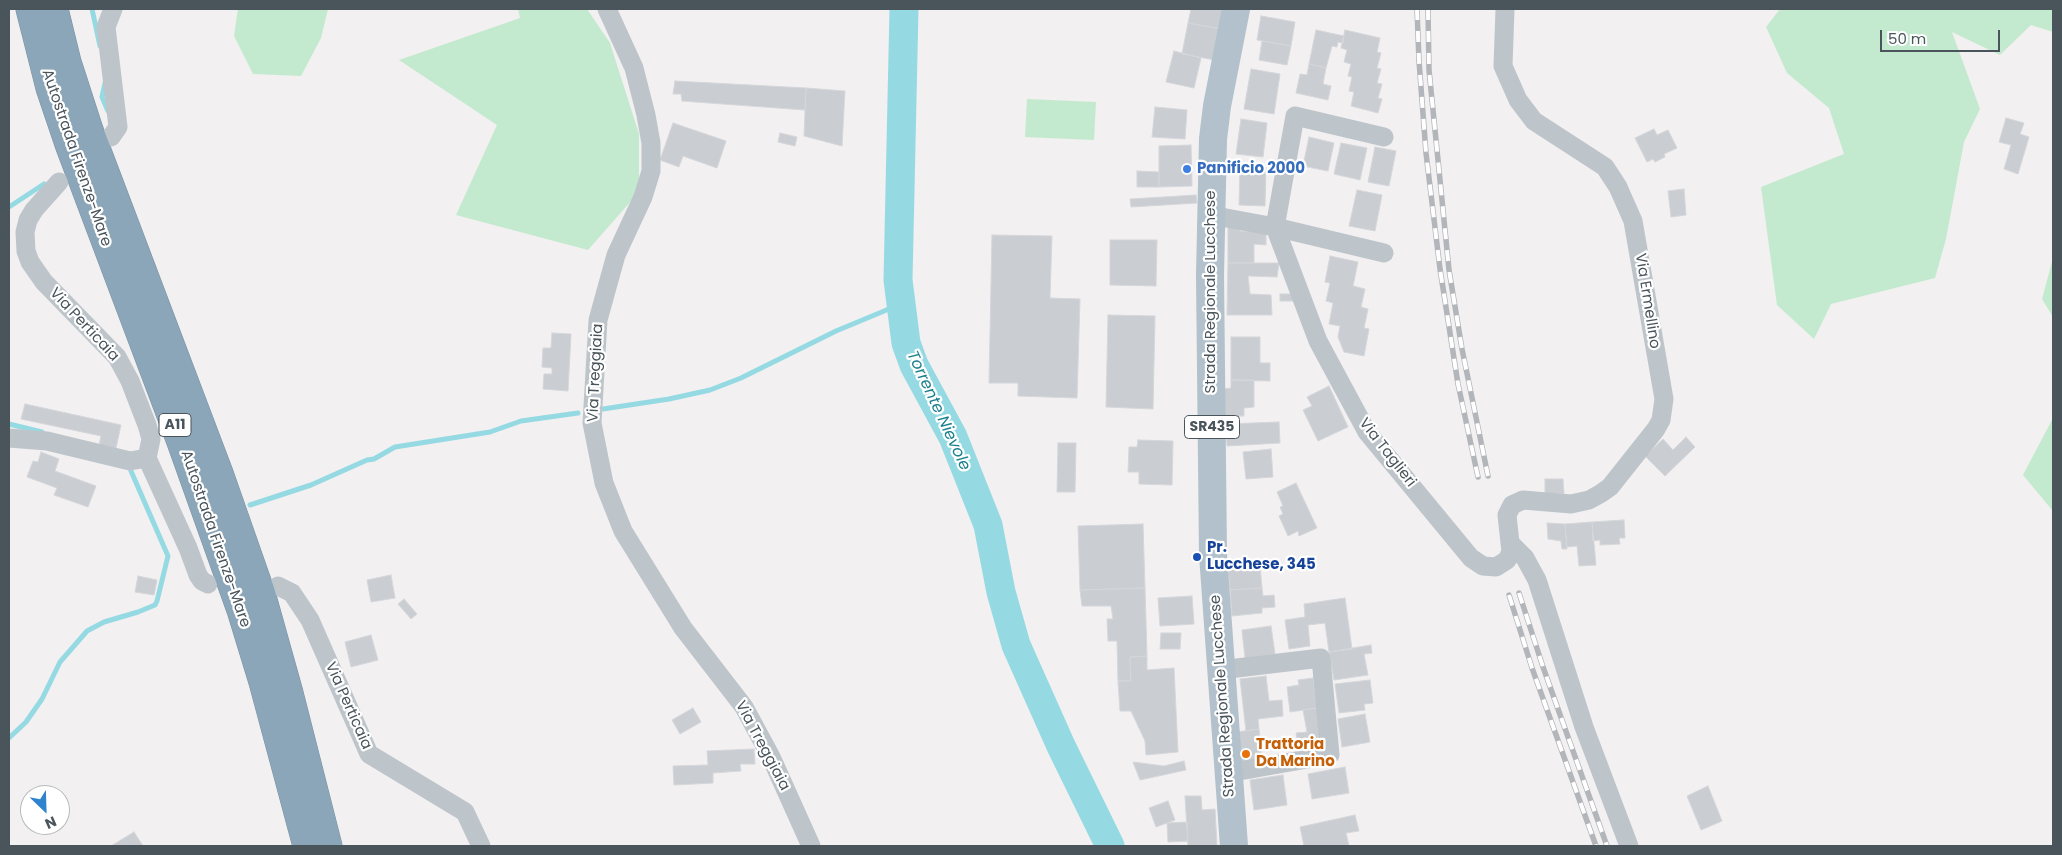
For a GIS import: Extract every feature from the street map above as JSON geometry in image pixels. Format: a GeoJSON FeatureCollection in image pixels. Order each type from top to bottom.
{"type":"FeatureCollection","features":[{"type":"Feature","properties":{"kind":"highway","name":"Autostrada Firenze-Mare"},"geometry":{"type":"LineString","coordinates":[[30,9],[48,79],[70,147],[241,610],[263,682],[307,846]]}},
{"type":"Feature","properties":{"kind":"highway","name":"Autostrada Firenze-Mare"},"geometry":{"type":"LineString","coordinates":[[54,9],[67,62],[89,130],[220,476],[261,593],[328,846]]}},
{"type":"Feature","properties":{"kind":"main road","name":"Strada Regionale Lucchese"},"geometry":{"type":"LineString","coordinates":[[1234,846],[1220,670],[1214,555],[1210,215],[1213,139],[1217,106],[1236,9]]}},
{"type":"Feature","properties":{"kind":"street"},"geometry":{"type":"LineString","coordinates":[[111,137],[118,127],[106,27],[113,9]]}},
{"type":"Feature","properties":{"kind":"street","name":"Via Treggiaia"},"geometry":{"type":"LineString","coordinates":[[606,9],[634,68],[651,143],[651,170],[643,197],[616,255],[598,320],[592,423],[604,483],[623,531],[684,628],[744,707],[771,757],[811,846]]}},
{"type":"Feature","properties":{"kind":"street","name":"Via Ermellino"},"geometry":{"type":"LineString","coordinates":[[1505,9],[1503,66],[1518,100],[1534,121],[1605,166],[1618,187],[1633,221],[1664,399],[1661,420],[1656,429],[1610,486],[1589,500],[1571,504],[1523,500],[1512,505],[1507,515],[1510,543]]}},
{"type":"Feature","properties":{"kind":"street"},"geometry":{"type":"LineString","coordinates":[[1275,227],[1295,116],[1384,136]]}},
{"type":"Feature","properties":{"kind":"street","name":"Via Perticaia"},"geometry":{"type":"LineString","coordinates":[[59,182],[34,210],[28,220],[25,232],[26,251],[30,262],[44,282],[117,357],[130,381],[147,425],[151,439],[147,458]]}},
{"type":"Feature","properties":{"kind":"street"},"geometry":{"type":"LineString","coordinates":[[1210,215],[1275,227],[1384,253]]}},
{"type":"Feature","properties":{"kind":"street","name":"Via Taglieri"},"geometry":{"type":"LineString","coordinates":[[1275,227],[1318,341],[1367,432],[1477,563],[1489,568],[1502,564],[1511,552],[1510,543]]}},
{"type":"Feature","properties":{"kind":"street"},"geometry":{"type":"LineString","coordinates":[[9,438],[47,441],[130,461],[147,458],[188,548],[198,575],[208,584]]}},
{"type":"Feature","properties":{"kind":"street"},"geometry":{"type":"LineString","coordinates":[[1510,543],[1525,558],[1537,580],[1563,667],[1629,846]]}},
{"type":"Feature","properties":{"kind":"street","name":"Via Perticaia"},"geometry":{"type":"LineString","coordinates":[[278,586],[292,593],[310,620],[369,754],[465,812],[481,846]]}},
{"type":"Feature","properties":{"kind":"street"},"geometry":{"type":"LineString","coordinates":[[1220,670],[1321,658],[1330,755],[1228,773]]}},
{"type":"Feature","properties":{"kind":"green space"},"geometry":{"type":"Polygon","coordinates":[[[238,9],[328,9],[321,38],[301,76],[253,74],[234,36],[238,9]]]}},
{"type":"Feature","properties":{"kind":"green space"},"geometry":{"type":"Polygon","coordinates":[[[518,9],[587,9],[610,43],[639,134],[639,192],[588,250],[456,215],[497,125],[399,60],[520,18],[518,9]]]}},
{"type":"Feature","properties":{"kind":"green space"},"geometry":{"type":"Polygon","coordinates":[[[1780,9],[2053,9],[2053,32],[2031,25],[2000,55],[1952,32],[1980,109],[1964,142],[1946,239],[1935,278],[1831,304],[1814,339],[1777,305],[1761,187],[1844,154],[1829,108],[1787,73],[1766,27],[1780,9]]]}},
{"type":"Feature","properties":{"kind":"green space"},"geometry":{"type":"Polygon","coordinates":[[[1027,99],[1096,102],[1094,140],[1025,137],[1027,99]]]}},
{"type":"Feature","properties":{"kind":"green space"},"geometry":{"type":"Polygon","coordinates":[[[2053,258],[2053,317],[2042,299],[2053,258]]]}},
{"type":"Feature","properties":{"kind":"green space"},"geometry":{"type":"Polygon","coordinates":[[[2053,418],[2053,511],[2023,475],[2053,418]]]}},
{"type":"Feature","properties":{"kind":"building"},"geometry":{"type":"Polygon","coordinates":[[[1191,9],[1224,9],[1221,29],[1188,23],[1191,9]]]}},
{"type":"Feature","properties":{"kind":"building"},"geometry":{"type":"Polygon","coordinates":[[[1261,16],[1295,22],[1291,46],[1257,40],[1261,16]]]}},
{"type":"Feature","properties":{"kind":"building"},"geometry":{"type":"Polygon","coordinates":[[[1188,23],[1221,29],[1215,60],[1182,54],[1188,23]]]}},
{"type":"Feature","properties":{"kind":"building"},"geometry":{"type":"Polygon","coordinates":[[[1316,30],[1344,36],[1343,43],[1338,42],[1337,47],[1332,46],[1326,68],[1309,64],[1316,30]]]}},
{"type":"Feature","properties":{"kind":"building"},"geometry":{"type":"Polygon","coordinates":[[[1345,30],[1380,38],[1377,52],[1381,53],[1377,68],[1381,69],[1377,83],[1382,84],[1378,98],[1382,99],[1378,113],[1351,106],[1354,92],[1349,91],[1352,77],[1348,76],[1351,64],[1344,62],[1347,50],[1341,48],[1345,30]]]}},
{"type":"Feature","properties":{"kind":"building"},"geometry":{"type":"Polygon","coordinates":[[[1262,41],[1291,46],[1287,65],[1259,60],[1262,41]]]}},
{"type":"Feature","properties":{"kind":"building"},"geometry":{"type":"Polygon","coordinates":[[[1174,51],[1201,58],[1194,88],[1166,82],[1174,51]]]}},
{"type":"Feature","properties":{"kind":"building"},"geometry":{"type":"Polygon","coordinates":[[[1309,64],[1326,68],[1323,84],[1331,86],[1328,100],[1296,93],[1300,74],[1307,75],[1309,64]]]}},
{"type":"Feature","properties":{"kind":"building"},"geometry":{"type":"Polygon","coordinates":[[[1251,69],[1280,74],[1274,114],[1244,109],[1251,69]]]}},
{"type":"Feature","properties":{"kind":"building"},"geometry":{"type":"Polygon","coordinates":[[[675,81],[806,88],[805,110],[682,101],[681,94],[673,94],[675,81]]]}},
{"type":"Feature","properties":{"kind":"building"},"geometry":{"type":"Polygon","coordinates":[[[806,88],[845,91],[842,146],[804,136],[806,88]]]}},
{"type":"Feature","properties":{"kind":"building"},"geometry":{"type":"Polygon","coordinates":[[[1155,107],[1187,110],[1185,139],[1152,137],[1155,107]]]}},
{"type":"Feature","properties":{"kind":"building"},"geometry":{"type":"Polygon","coordinates":[[[2006,118],[2024,123],[2020,134],[2029,137],[2018,174],[2004,169],[2011,145],[1999,142],[2006,118]]]}},
{"type":"Feature","properties":{"kind":"building"},"geometry":{"type":"Polygon","coordinates":[[[1241,119],[1267,123],[1263,157],[1236,154],[1241,119]]]}},
{"type":"Feature","properties":{"kind":"building"},"geometry":{"type":"Polygon","coordinates":[[[673,123],[726,141],[717,168],[683,156],[679,167],[660,160],[673,123]]]}},
{"type":"Feature","properties":{"kind":"building"},"geometry":{"type":"Polygon","coordinates":[[[1654,129],[1657,135],[1668,130],[1677,148],[1664,154],[1665,157],[1655,162],[1653,159],[1647,162],[1635,138],[1654,129]]]}},
{"type":"Feature","properties":{"kind":"building"},"geometry":{"type":"Polygon","coordinates":[[[780,133],[797,137],[795,146],[778,142],[780,133]]]}},
{"type":"Feature","properties":{"kind":"building"},"geometry":{"type":"Polygon","coordinates":[[[1309,137],[1334,143],[1328,171],[1303,166],[1309,137]]]}},
{"type":"Feature","properties":{"kind":"building"},"geometry":{"type":"Polygon","coordinates":[[[1341,143],[1367,148],[1360,180],[1334,174],[1341,143]]]}},
{"type":"Feature","properties":{"kind":"building"},"geometry":{"type":"Polygon","coordinates":[[[1191,145],[1192,186],[1159,187],[1159,146],[1191,145]]]}},
{"type":"Feature","properties":{"kind":"building"},"geometry":{"type":"Polygon","coordinates":[[[1375,147],[1396,151],[1389,186],[1368,182],[1375,147]]]}},
{"type":"Feature","properties":{"kind":"building"},"geometry":{"type":"Polygon","coordinates":[[[1240,166],[1266,167],[1265,206],[1239,205],[1240,166]]]}},
{"type":"Feature","properties":{"kind":"building"},"geometry":{"type":"Polygon","coordinates":[[[1137,171],[1159,172],[1159,187],[1137,187],[1137,171]]]}},
{"type":"Feature","properties":{"kind":"building"},"geometry":{"type":"Polygon","coordinates":[[[1684,189],[1686,215],[1671,217],[1668,191],[1684,189]]]}},
{"type":"Feature","properties":{"kind":"building"},"geometry":{"type":"Polygon","coordinates":[[[1357,190],[1382,195],[1375,231],[1349,226],[1357,190]]]}},
{"type":"Feature","properties":{"kind":"building"},"geometry":{"type":"Polygon","coordinates":[[[1196,195],[1197,203],[1131,207],[1130,199],[1196,195]]]}},
{"type":"Feature","properties":{"kind":"building"},"geometry":{"type":"Polygon","coordinates":[[[1228,223],[1240,226],[1240,231],[1266,232],[1266,245],[1254,244],[1254,263],[1228,263],[1228,223]]]}},
{"type":"Feature","properties":{"kind":"building"},"geometry":{"type":"Polygon","coordinates":[[[992,235],[1052,236],[1050,298],[1080,299],[1077,398],[1018,396],[1018,383],[989,383],[992,235]]]}},
{"type":"Feature","properties":{"kind":"building"},"geometry":{"type":"Polygon","coordinates":[[[1110,240],[1157,240],[1156,286],[1110,285],[1110,240]]]}},
{"type":"Feature","properties":{"kind":"building"},"geometry":{"type":"Polygon","coordinates":[[[1330,256],[1358,262],[1353,286],[1365,289],[1361,307],[1368,309],[1364,328],[1369,329],[1364,356],[1344,352],[1338,337],[1340,326],[1329,324],[1333,303],[1326,301],[1330,283],[1325,282],[1330,256]]]}},
{"type":"Feature","properties":{"kind":"building"},"geometry":{"type":"Polygon","coordinates":[[[1228,263],[1279,263],[1277,277],[1248,276],[1250,294],[1271,295],[1272,315],[1227,315],[1228,263]]]}},
{"type":"Feature","properties":{"kind":"building"},"geometry":{"type":"Polygon","coordinates":[[[1280,294],[1293,294],[1293,301],[1280,301],[1280,294]]]}},
{"type":"Feature","properties":{"kind":"building"},"geometry":{"type":"Polygon","coordinates":[[[1108,315],[1155,316],[1153,409],[1106,407],[1108,315]]]}},
{"type":"Feature","properties":{"kind":"building"},"geometry":{"type":"Polygon","coordinates":[[[552,333],[571,334],[568,391],[543,389],[544,374],[552,374],[552,368],[542,367],[543,348],[551,348],[552,333]]]}},
{"type":"Feature","properties":{"kind":"building"},"geometry":{"type":"Polygon","coordinates":[[[1231,337],[1260,337],[1260,363],[1270,363],[1270,381],[1231,380],[1231,337]]]}},
{"type":"Feature","properties":{"kind":"building"},"geometry":{"type":"Polygon","coordinates":[[[1231,380],[1254,380],[1254,407],[1244,408],[1244,416],[1223,416],[1223,389],[1231,388],[1231,380]]]}},
{"type":"Feature","properties":{"kind":"building"},"geometry":{"type":"Polygon","coordinates":[[[1329,386],[1348,427],[1318,441],[1303,410],[1312,406],[1307,397],[1329,386]]]}},
{"type":"Feature","properties":{"kind":"building"},"geometry":{"type":"Polygon","coordinates":[[[25,404],[121,425],[116,448],[99,445],[101,436],[21,419],[25,404]]]}},
{"type":"Feature","properties":{"kind":"building"},"geometry":{"type":"Polygon","coordinates":[[[1279,422],[1280,443],[1227,446],[1226,424],[1279,422]]]}},
{"type":"Feature","properties":{"kind":"building"},"geometry":{"type":"Polygon","coordinates":[[[1686,437],[1695,447],[1665,476],[1645,456],[1663,439],[1673,450],[1686,437]]]}},
{"type":"Feature","properties":{"kind":"building"},"geometry":{"type":"Polygon","coordinates":[[[1138,440],[1173,441],[1172,485],[1139,484],[1139,472],[1128,472],[1129,447],[1137,447],[1138,440]]]}},
{"type":"Feature","properties":{"kind":"building"},"geometry":{"type":"Polygon","coordinates":[[[1058,443],[1076,443],[1075,492],[1057,492],[1058,443]]]}},
{"type":"Feature","properties":{"kind":"building"},"geometry":{"type":"Polygon","coordinates":[[[1271,449],[1273,477],[1246,479],[1243,452],[1271,449]]]}},
{"type":"Feature","properties":{"kind":"building"},"geometry":{"type":"Polygon","coordinates":[[[41,452],[59,459],[55,471],[96,486],[88,507],[54,495],[57,488],[27,477],[33,461],[38,462],[41,452]]]}},
{"type":"Feature","properties":{"kind":"building"},"geometry":{"type":"Polygon","coordinates":[[[1545,479],[1563,479],[1564,494],[1545,494],[1545,479]]]}},
{"type":"Feature","properties":{"kind":"building"},"geometry":{"type":"Polygon","coordinates":[[[1296,483],[1317,528],[1299,536],[1298,531],[1288,536],[1279,516],[1283,514],[1280,507],[1283,506],[1277,492],[1296,483]]]}},
{"type":"Feature","properties":{"kind":"building"},"geometry":{"type":"Polygon","coordinates":[[[1624,520],[1625,538],[1619,538],[1620,544],[1600,545],[1600,540],[1593,541],[1592,522],[1624,520]]]}},
{"type":"Feature","properties":{"kind":"building"},"geometry":{"type":"Polygon","coordinates":[[[1592,522],[1596,565],[1579,566],[1577,546],[1567,547],[1565,524],[1592,522]]]}},
{"type":"Feature","properties":{"kind":"building"},"geometry":{"type":"Polygon","coordinates":[[[1547,523],[1565,524],[1567,549],[1562,549],[1561,541],[1548,539],[1547,523]]]}},
{"type":"Feature","properties":{"kind":"building"},"geometry":{"type":"Polygon","coordinates":[[[1143,524],[1145,588],[1080,590],[1078,526],[1143,524]]]}},
{"type":"Feature","properties":{"kind":"building"},"geometry":{"type":"Polygon","coordinates":[[[1260,566],[1262,588],[1230,590],[1228,568],[1260,566]]]}},
{"type":"Feature","properties":{"kind":"building"},"geometry":{"type":"Polygon","coordinates":[[[391,575],[395,598],[371,602],[367,580],[391,575]]]}},
{"type":"Feature","properties":{"kind":"building"},"geometry":{"type":"Polygon","coordinates":[[[138,576],[157,580],[154,595],[135,592],[138,576]]]}},
{"type":"Feature","properties":{"kind":"building"},"geometry":{"type":"Polygon","coordinates":[[[1145,588],[1147,656],[1130,657],[1131,681],[1118,681],[1117,641],[1108,641],[1107,619],[1113,619],[1111,606],[1082,606],[1080,590],[1145,588]]]}},
{"type":"Feature","properties":{"kind":"building"},"geometry":{"type":"Polygon","coordinates":[[[1262,588],[1263,596],[1274,595],[1275,607],[1262,608],[1262,613],[1232,616],[1230,590],[1262,588]]]}},
{"type":"Feature","properties":{"kind":"building"},"geometry":{"type":"Polygon","coordinates":[[[1192,596],[1194,624],[1160,626],[1158,598],[1192,596]]]}},
{"type":"Feature","properties":{"kind":"building"},"geometry":{"type":"Polygon","coordinates":[[[1345,598],[1352,649],[1329,652],[1325,623],[1308,625],[1310,646],[1289,649],[1285,620],[1305,617],[1304,604],[1345,598]]]}},
{"type":"Feature","properties":{"kind":"building"},"geometry":{"type":"Polygon","coordinates":[[[404,599],[417,614],[411,619],[398,604],[404,599]]]}},
{"type":"Feature","properties":{"kind":"building"},"geometry":{"type":"Polygon","coordinates":[[[1271,626],[1275,654],[1245,658],[1242,630],[1271,626]]]}},
{"type":"Feature","properties":{"kind":"building"},"geometry":{"type":"Polygon","coordinates":[[[1161,633],[1181,633],[1180,649],[1160,649],[1161,633]]]}},
{"type":"Feature","properties":{"kind":"building"},"geometry":{"type":"Polygon","coordinates":[[[371,635],[378,660],[351,667],[345,642],[371,635]]]}},
{"type":"Feature","properties":{"kind":"building"},"geometry":{"type":"Polygon","coordinates":[[[1371,645],[1372,653],[1364,654],[1368,675],[1334,680],[1329,652],[1371,645]]]}},
{"type":"Feature","properties":{"kind":"building"},"geometry":{"type":"Polygon","coordinates":[[[1147,656],[1147,670],[1174,668],[1178,752],[1146,755],[1145,741],[1131,711],[1120,711],[1118,681],[1131,681],[1130,657],[1147,656]]]}},
{"type":"Feature","properties":{"kind":"building"},"geometry":{"type":"Polygon","coordinates":[[[1266,676],[1269,701],[1282,700],[1283,716],[1258,719],[1259,729],[1246,731],[1240,679],[1266,676]]]}},
{"type":"Feature","properties":{"kind":"building"},"geometry":{"type":"Polygon","coordinates":[[[1313,678],[1317,708],[1290,712],[1287,687],[1299,685],[1298,680],[1313,678]]]}},
{"type":"Feature","properties":{"kind":"building"},"geometry":{"type":"Polygon","coordinates":[[[1370,680],[1373,703],[1364,704],[1365,710],[1339,713],[1335,684],[1370,680]]]}},
{"type":"Feature","properties":{"kind":"building"},"geometry":{"type":"Polygon","coordinates":[[[693,708],[701,722],[680,734],[672,720],[693,708]]]}},
{"type":"Feature","properties":{"kind":"building"},"geometry":{"type":"Polygon","coordinates":[[[1317,708],[1323,744],[1298,747],[1296,733],[1307,732],[1303,710],[1317,708]]]}},
{"type":"Feature","properties":{"kind":"building"},"geometry":{"type":"Polygon","coordinates":[[[1365,714],[1370,742],[1342,747],[1338,719],[1365,714]]]}},
{"type":"Feature","properties":{"kind":"building"},"geometry":{"type":"Polygon","coordinates":[[[1259,729],[1263,762],[1242,765],[1237,732],[1259,729]]]}},
{"type":"Feature","properties":{"kind":"building"},"geometry":{"type":"Polygon","coordinates":[[[754,749],[755,764],[740,764],[741,771],[713,773],[713,783],[674,785],[673,766],[708,765],[707,751],[754,749]]]}},
{"type":"Feature","properties":{"kind":"building"},"geometry":{"type":"Polygon","coordinates":[[[1184,761],[1186,770],[1140,780],[1133,762],[1164,766],[1184,761]]]}},
{"type":"Feature","properties":{"kind":"building"},"geometry":{"type":"Polygon","coordinates":[[[1345,767],[1349,793],[1312,799],[1308,774],[1345,767]]]}},
{"type":"Feature","properties":{"kind":"building"},"geometry":{"type":"Polygon","coordinates":[[[1283,775],[1287,805],[1254,810],[1250,780],[1283,775]]]}},
{"type":"Feature","properties":{"kind":"building"},"geometry":{"type":"Polygon","coordinates":[[[1708,786],[1722,821],[1701,830],[1687,796],[1708,786]]]}},
{"type":"Feature","properties":{"kind":"building"},"geometry":{"type":"Polygon","coordinates":[[[1185,796],[1201,796],[1202,810],[1215,809],[1217,846],[1188,846],[1185,796]]]}},
{"type":"Feature","properties":{"kind":"building"},"geometry":{"type":"Polygon","coordinates":[[[1168,801],[1175,820],[1156,827],[1149,808],[1168,801]]]}},
{"type":"Feature","properties":{"kind":"building"},"geometry":{"type":"Polygon","coordinates":[[[1355,815],[1359,831],[1346,833],[1349,846],[1304,846],[1300,827],[1355,815]]]}},
{"type":"Feature","properties":{"kind":"building"},"geometry":{"type":"Polygon","coordinates":[[[1187,822],[1188,841],[1168,842],[1167,823],[1187,822]]]}},
{"type":"Feature","properties":{"kind":"building"},"geometry":{"type":"Polygon","coordinates":[[[134,832],[143,846],[111,846],[134,832]]]}},
{"type":"Feature","properties":{"kind":"waterway"},"geometry":{"type":"LineString","coordinates":[[92,9],[100,46]]}},
{"type":"Feature","properties":{"kind":"waterway","name":"Torrente Nievole"},"geometry":{"type":"LineString","coordinates":[[904,9],[898,280],[906,343],[914,365],[953,437],[988,525],[1001,592],[1016,645],[1061,746],[1110,846]]}},
{"type":"Feature","properties":{"kind":"waterway"},"geometry":{"type":"LineString","coordinates":[[105,83],[102,97],[108,111]]}},
{"type":"Feature","properties":{"kind":"waterway"},"geometry":{"type":"LineString","coordinates":[[9,207],[44,184]]}},
{"type":"Feature","properties":{"kind":"waterway"},"geometry":{"type":"LineString","coordinates":[[603,409],[669,399],[710,390],[741,378],[836,331],[901,304]]}},
{"type":"Feature","properties":{"kind":"waterway"},"geometry":{"type":"LineString","coordinates":[[250,505],[311,485],[367,460],[374,459],[395,447],[490,432],[521,421],[578,413]]}},
{"type":"Feature","properties":{"kind":"waterway"},"geometry":{"type":"LineString","coordinates":[[9,424],[42,432]]}},
{"type":"Feature","properties":{"kind":"waterway"},"geometry":{"type":"LineString","coordinates":[[9,738],[26,722],[42,699],[60,662],[87,631],[104,622],[155,605],[157,601],[168,556],[131,471]]}},
{"type":"Feature","properties":{"kind":"railway"},"geometry":{"type":"LineString","coordinates":[[1417,9],[1426,153],[1440,269],[1458,384],[1478,477]]}},
{"type":"Feature","properties":{"kind":"railway"},"geometry":{"type":"LineString","coordinates":[[1428,9],[1429,70],[1449,270],[1462,349],[1488,476]]}},
{"type":"Feature","properties":{"kind":"railway"},"geometry":{"type":"LineString","coordinates":[[1519,593],[1543,667],[1607,846]]}},
{"type":"Feature","properties":{"kind":"railway"},"geometry":{"type":"LineString","coordinates":[[1509,595],[1532,668],[1596,846]]}},
{"type":"Feature","properties":{"kind":"place","name":"Panificio 2000"},"geometry":{"type":"Point","coordinates":[1187,169]}},
{"type":"Feature","properties":{"kind":"place","name":"Pr. Lucchese, 345"},"geometry":{"type":"Point","coordinates":[1197,557]}},
{"type":"Feature","properties":{"kind":"place","name":"Trattoria Da Marino"},"geometry":{"type":"Point","coordinates":[1246,754]}}]}
